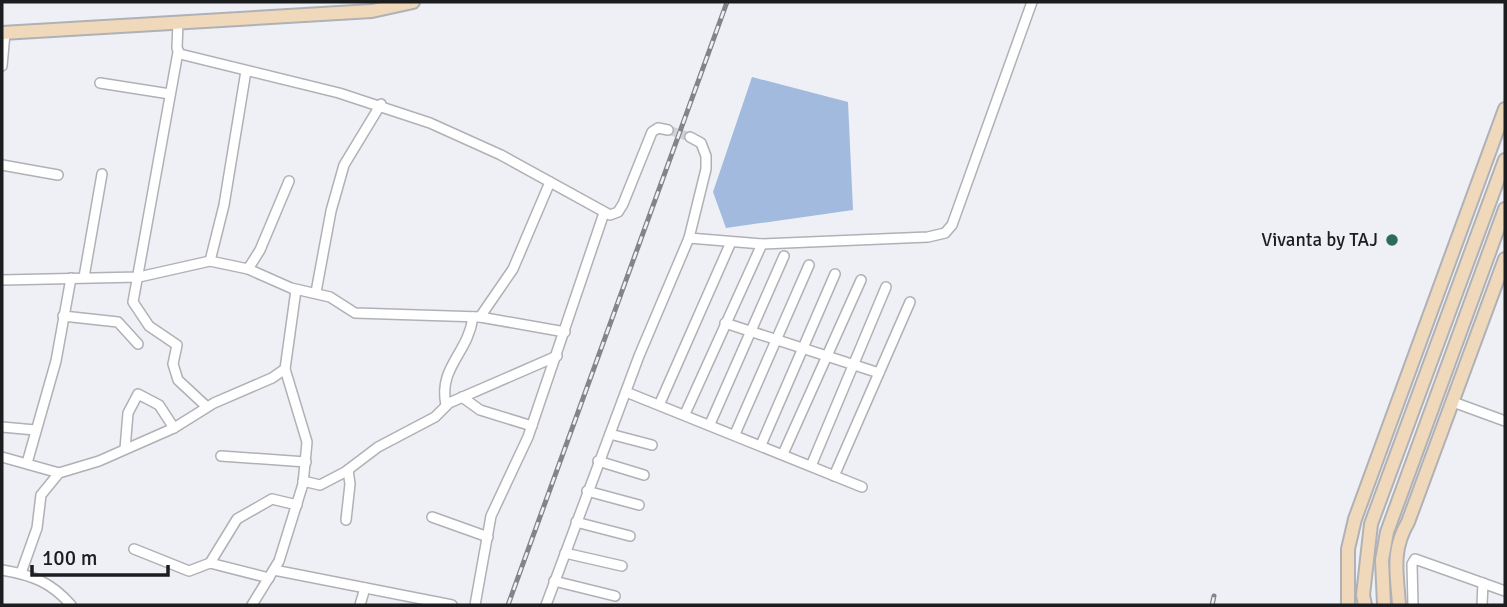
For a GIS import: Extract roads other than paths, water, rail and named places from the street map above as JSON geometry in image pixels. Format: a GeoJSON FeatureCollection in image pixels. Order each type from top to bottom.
{"type":"FeatureCollection","features":[{"type":"Feature","properties":{"kind":"street"},"geometry":{"type":"LineString","coordinates":[[2,66],[3,33],[372,11],[413,2]]}},
{"type":"Feature","properties":{"kind":"street"},"geometry":{"type":"LineString","coordinates":[[690,238],[762,244],[928,237],[950,230],[1032,2]]}},
{"type":"Feature","properties":{"kind":"street"},"geometry":{"type":"LineString","coordinates":[[178,23],[178,52],[134,306],[149,326],[177,345],[173,364],[178,380],[207,407]]}},
{"type":"Feature","properties":{"kind":"street"},"geometry":{"type":"LineString","coordinates":[[178,52],[381,104],[437,125],[550,182],[604,213],[618,212],[623,204],[652,132],[658,128],[668,130]]}},
{"type":"Feature","properties":{"kind":"street"},"geometry":{"type":"LineString","coordinates":[[211,261],[224,205],[246,71]]}},
{"type":"Feature","properties":{"kind":"street"},"geometry":{"type":"LineString","coordinates":[[100,83],[170,94]]}},
{"type":"Feature","properties":{"kind":"street"},"geometry":{"type":"LineString","coordinates":[[316,292],[331,211],[344,165],[381,104]]}},
{"type":"Feature","properties":{"kind":"street"},"geometry":{"type":"LineString","coordinates":[[1348,605],[1348,549],[1354,519],[1505,109]]}},
{"type":"Feature","properties":{"kind":"street"},"geometry":{"type":"LineString","coordinates":[[547,605],[598,461],[690,238],[706,156],[701,143],[690,137]]}},
{"type":"Feature","properties":{"kind":"street"},"geometry":{"type":"LineString","coordinates":[[1365,605],[1364,588],[1371,524],[1505,160]]}},
{"type":"Feature","properties":{"kind":"street"},"geometry":{"type":"LineString","coordinates":[[2,165],[58,175]]}},
{"type":"Feature","properties":{"kind":"street"},"geometry":{"type":"LineString","coordinates":[[84,277],[102,174]]}},
{"type":"Feature","properties":{"kind":"street"},"geometry":{"type":"LineString","coordinates":[[248,269],[260,250],[289,181]]}},
{"type":"Feature","properties":{"kind":"street"},"geometry":{"type":"LineString","coordinates":[[446,405],[444,384],[451,366],[470,338],[477,317],[513,269],[550,182]]}},
{"type":"Feature","properties":{"kind":"street"},"geometry":{"type":"LineString","coordinates":[[475,605],[494,509],[532,426],[604,213]]}},
{"type":"Feature","properties":{"kind":"street"},"geometry":{"type":"LineString","coordinates":[[1384,605],[1388,560],[1387,531],[1504,216]]}},
{"type":"Feature","properties":{"kind":"street"},"geometry":{"type":"LineString","coordinates":[[660,403],[731,242]]}},
{"type":"Feature","properties":{"kind":"street"},"geometry":{"type":"LineString","coordinates":[[685,414],[762,244]]}},
{"type":"Feature","properties":{"kind":"street"},"geometry":{"type":"LineString","coordinates":[[710,424],[784,256]]}},
{"type":"Feature","properties":{"kind":"street"},"geometry":{"type":"LineString","coordinates":[[1399,605],[1388,560],[1408,522],[1505,259]]}},
{"type":"Feature","properties":{"kind":"street"},"geometry":{"type":"LineString","coordinates":[[2,283],[84,277],[139,277],[211,261],[248,269],[296,290],[316,292],[355,313],[477,317],[565,332]]}},
{"type":"Feature","properties":{"kind":"street"},"geometry":{"type":"LineString","coordinates":[[735,434],[808,265]]}},
{"type":"Feature","properties":{"kind":"street"},"geometry":{"type":"LineString","coordinates":[[761,445],[835,274]]}},
{"type":"Feature","properties":{"kind":"street"},"geometry":{"type":"LineString","coordinates":[[27,463],[56,361],[71,278]]}},
{"type":"Feature","properties":{"kind":"street"},"geometry":{"type":"LineString","coordinates":[[783,454],[861,280]]}},
{"type":"Feature","properties":{"kind":"street"},"geometry":{"type":"LineString","coordinates":[[811,466],[886,287]]}},
{"type":"Feature","properties":{"kind":"street"},"geometry":{"type":"LineString","coordinates":[[252,605],[271,574],[297,505],[306,462],[305,431],[297,415],[285,369],[296,290]]}},
{"type":"Feature","properties":{"kind":"street"},"geometry":{"type":"LineString","coordinates":[[834,475],[910,302]]}},
{"type":"Feature","properties":{"kind":"street"},"geometry":{"type":"LineString","coordinates":[[63,316],[118,321],[138,344]]}},
{"type":"Feature","properties":{"kind":"street"},"geometry":{"type":"LineString","coordinates":[[725,323],[879,373]]}},
{"type":"Feature","properties":{"kind":"street"},"geometry":{"type":"LineString","coordinates":[[303,481],[320,485],[348,470],[381,445],[435,417],[446,405],[557,356]]}},
{"type":"Feature","properties":{"kind":"street"},"geometry":{"type":"LineString","coordinates":[[21,573],[37,528],[41,495],[59,473],[174,428],[207,407],[272,378],[285,369]]}},
{"type":"Feature","properties":{"kind":"street"},"geometry":{"type":"LineString","coordinates":[[125,449],[128,413],[138,394],[159,405],[174,428]]}},
{"type":"Feature","properties":{"kind":"street"},"geometry":{"type":"LineString","coordinates":[[462,397],[480,410],[532,426]]}},
{"type":"Feature","properties":{"kind":"street"},"geometry":{"type":"LineString","coordinates":[[624,398],[660,403],[862,487]]}},
{"type":"Feature","properties":{"kind":"street"},"geometry":{"type":"LineString","coordinates":[[1453,402],[1505,421]]}},
{"type":"Feature","properties":{"kind":"street"},"geometry":{"type":"LineString","coordinates":[[2,427],[35,430]]}},
{"type":"Feature","properties":{"kind":"street"},"geometry":{"type":"LineString","coordinates":[[610,434],[652,445]]}},
{"type":"Feature","properties":{"kind":"street"},"geometry":{"type":"LineString","coordinates":[[221,456],[306,462]]}},
{"type":"Feature","properties":{"kind":"street"},"geometry":{"type":"LineString","coordinates":[[2,457],[59,473]]}},
{"type":"Feature","properties":{"kind":"street"},"geometry":{"type":"LineString","coordinates":[[598,461],[644,475]]}},
{"type":"Feature","properties":{"kind":"street"},"geometry":{"type":"LineString","coordinates":[[346,520],[351,484],[348,470]]}},
{"type":"Feature","properties":{"kind":"street"},"geometry":{"type":"LineString","coordinates":[[587,491],[639,505]]}},
{"type":"Feature","properties":{"kind":"street"},"geometry":{"type":"LineString","coordinates":[[210,563],[240,516],[272,499],[297,505]]}},
{"type":"Feature","properties":{"kind":"street"},"geometry":{"type":"LineString","coordinates":[[432,517],[488,537]]}},
{"type":"Feature","properties":{"kind":"street"},"geometry":{"type":"LineString","coordinates":[[576,522],[630,537]]}},
{"type":"Feature","properties":{"kind":"street"},"geometry":{"type":"LineString","coordinates":[[134,548],[189,571],[210,563],[452,605]]}},
{"type":"Feature","properties":{"kind":"street"},"geometry":{"type":"LineString","coordinates":[[565,553],[622,566]]}},
{"type":"Feature","properties":{"kind":"street"},"geometry":{"type":"LineString","coordinates":[[1388,560],[1419,559],[1505,591]]}},
{"type":"Feature","properties":{"kind":"street"},"geometry":{"type":"LineString","coordinates":[[1412,561],[1413,605]]}},
{"type":"Feature","properties":{"kind":"street"},"geometry":{"type":"LineString","coordinates":[[2,570],[47,582],[71,605]]}},
{"type":"Feature","properties":{"kind":"street"},"geometry":{"type":"LineString","coordinates":[[554,582],[615,596]]}},
{"type":"Feature","properties":{"kind":"street"},"geometry":{"type":"LineString","coordinates":[[1482,605],[1483,583]]}},
{"type":"Feature","properties":{"kind":"street"},"geometry":{"type":"LineString","coordinates":[[360,605],[365,588]]}},
{"type":"Feature","properties":{"kind":"street"},"geometry":{"type":"LineString","coordinates":[[1347,589],[1364,588]]}},
{"type":"Feature","properties":{"kind":"water"},"geometry":{"type":"Polygon","coordinates":[[[752,77],[848,102],[853,210],[726,228],[713,192],[752,77]]]}},
{"type":"Feature","properties":{"kind":"tunnel"},"geometry":{"type":"LineString","coordinates":[[668,130],[690,137]]}},
{"type":"Feature","properties":{"kind":"railway"},"geometry":{"type":"LineString","coordinates":[[508,605],[727,2]]}},
{"type":"Feature","properties":{"kind":"railway"},"geometry":{"type":"LineString","coordinates":[[1212,605],[1214,596]]}},
{"type":"Feature","properties":{"kind":"place","name":"Vivanta by TAJ"},"geometry":{"type":"Point","coordinates":[1392,240]}}]}
